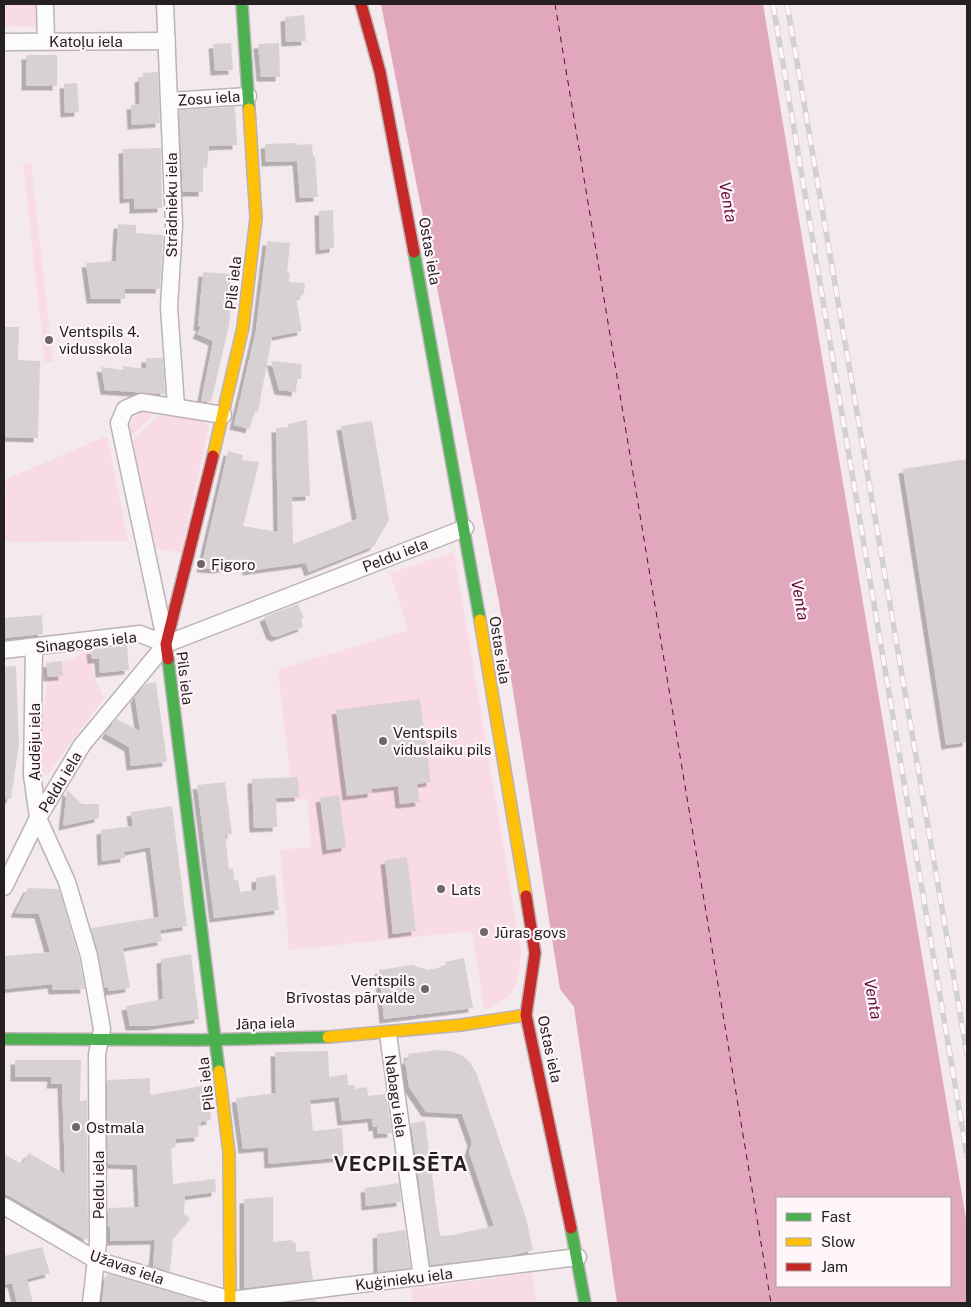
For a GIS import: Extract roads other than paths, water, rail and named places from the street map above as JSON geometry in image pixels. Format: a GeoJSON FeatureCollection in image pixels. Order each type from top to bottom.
{"type":"FeatureCollection","features":[{"type":"Feature","properties":{"kind":"street"},"geometry":{"type":"LineString","coordinates":[[45,4],[46,41]]}},
{"type":"Feature","properties":{"kind":"street","name":"Strādnieku iela"},"geometry":{"type":"LineString","coordinates":[[165,4],[174,225],[169,307],[176,406]]}},
{"type":"Feature","properties":{"kind":"street","name":"Pils iela"},"geometry":{"type":"LineString","coordinates":[[230,1302],[229,1153],[166,644],[243,327],[256,218],[242,4]]}},
{"type":"Feature","properties":{"kind":"street","name":"Ostas iela"},"geometry":{"type":"LineString","coordinates":[[362,4],[380,72],[465,528],[535,953],[526,1016],[556,1149],[578,1257],[585,1303]]}},
{"type":"Feature","properties":{"kind":"street","name":"Katoļu iela"},"geometry":{"type":"LineString","coordinates":[[4,42],[167,42]]}},
{"type":"Feature","properties":{"kind":"street","name":"Zosu iela"},"geometry":{"type":"LineString","coordinates":[[170,101],[248,96]]}},
{"type":"Feature","properties":{"kind":"street"},"geometry":{"type":"LineString","coordinates":[[166,644],[119,423],[125,409],[141,402],[176,406],[223,415]]}},
{"type":"Feature","properties":{"kind":"street","name":"Peldu iela"},"geometry":{"type":"LineString","coordinates":[[91,1303],[98,1242],[97,1054],[102,1030],[89,956],[67,882],[38,818],[82,745],[166,644],[465,528]]}},
{"type":"Feature","properties":{"kind":"street","name":"Sinagogas iela"},"geometry":{"type":"LineString","coordinates":[[4,650],[34,648],[140,634],[166,644]]}},
{"type":"Feature","properties":{"kind":"street","name":"Audēju iela"},"geometry":{"type":"LineString","coordinates":[[34,648],[32,775],[38,818]]}},
{"type":"Feature","properties":{"kind":"street"},"geometry":{"type":"LineString","coordinates":[[4,887],[38,818]]}},
{"type":"Feature","properties":{"kind":"street","name":"Jāņa iela"},"geometry":{"type":"LineString","coordinates":[[4,1039],[216,1040],[388,1034],[526,1016]]}},
{"type":"Feature","properties":{"kind":"street","name":"Nabagu iela"},"geometry":{"type":"LineString","coordinates":[[388,1034],[422,1277]]}},
{"type":"Feature","properties":{"kind":"street","name":"Užavas iela"},"geometry":{"type":"LineString","coordinates":[[4,1206],[96,1260],[230,1302]]}},
{"type":"Feature","properties":{"kind":"street","name":"Kuģinieku iela"},"geometry":{"type":"LineString","coordinates":[[230,1302],[578,1257]]}},
{"type":"Feature","properties":{"kind":"water","name":"Venta"},"geometry":{"type":"Polygon","coordinates":[[[381,4],[763,4],[967,1225],[967,1303],[617,1303],[574,1007],[560,989],[499,602],[381,4]]]}},
{"type":"Feature","properties":{"kind":"railway"},"geometry":{"type":"LineString","coordinates":[[773,4],[967,1156]]}},
{"type":"Feature","properties":{"kind":"railway"},"geometry":{"type":"LineString","coordinates":[[787,4],[967,1054]]}},
{"type":"Feature","properties":{"kind":"place","name":"Ventspils 4. vidusskola"},"geometry":{"type":"Point","coordinates":[49,340]}},
{"type":"Feature","properties":{"kind":"place","name":"Figoro"},"geometry":{"type":"Point","coordinates":[201,564]}},
{"type":"Feature","properties":{"kind":"place","name":"Ventspils viduslaiku pils"},"geometry":{"type":"Point","coordinates":[383,741]}},
{"type":"Feature","properties":{"kind":"place","name":"Lats"},"geometry":{"type":"Point","coordinates":[441,889]}},
{"type":"Feature","properties":{"kind":"place","name":"Jūras govs"},"geometry":{"type":"Point","coordinates":[484,932]}},
{"type":"Feature","properties":{"kind":"place","name":"Ventspils Brīvostas pārvalde"},"geometry":{"type":"Point","coordinates":[425,989]}},
{"type":"Feature","properties":{"kind":"place","name":"Ostmala"},"geometry":{"type":"Point","coordinates":[76,1127]}},
{"type":"Feature","properties":{"kind":"district","name":"VECPILSĒTA"},"geometry":{"type":"Point","coordinates":[401,1164]}}]}
